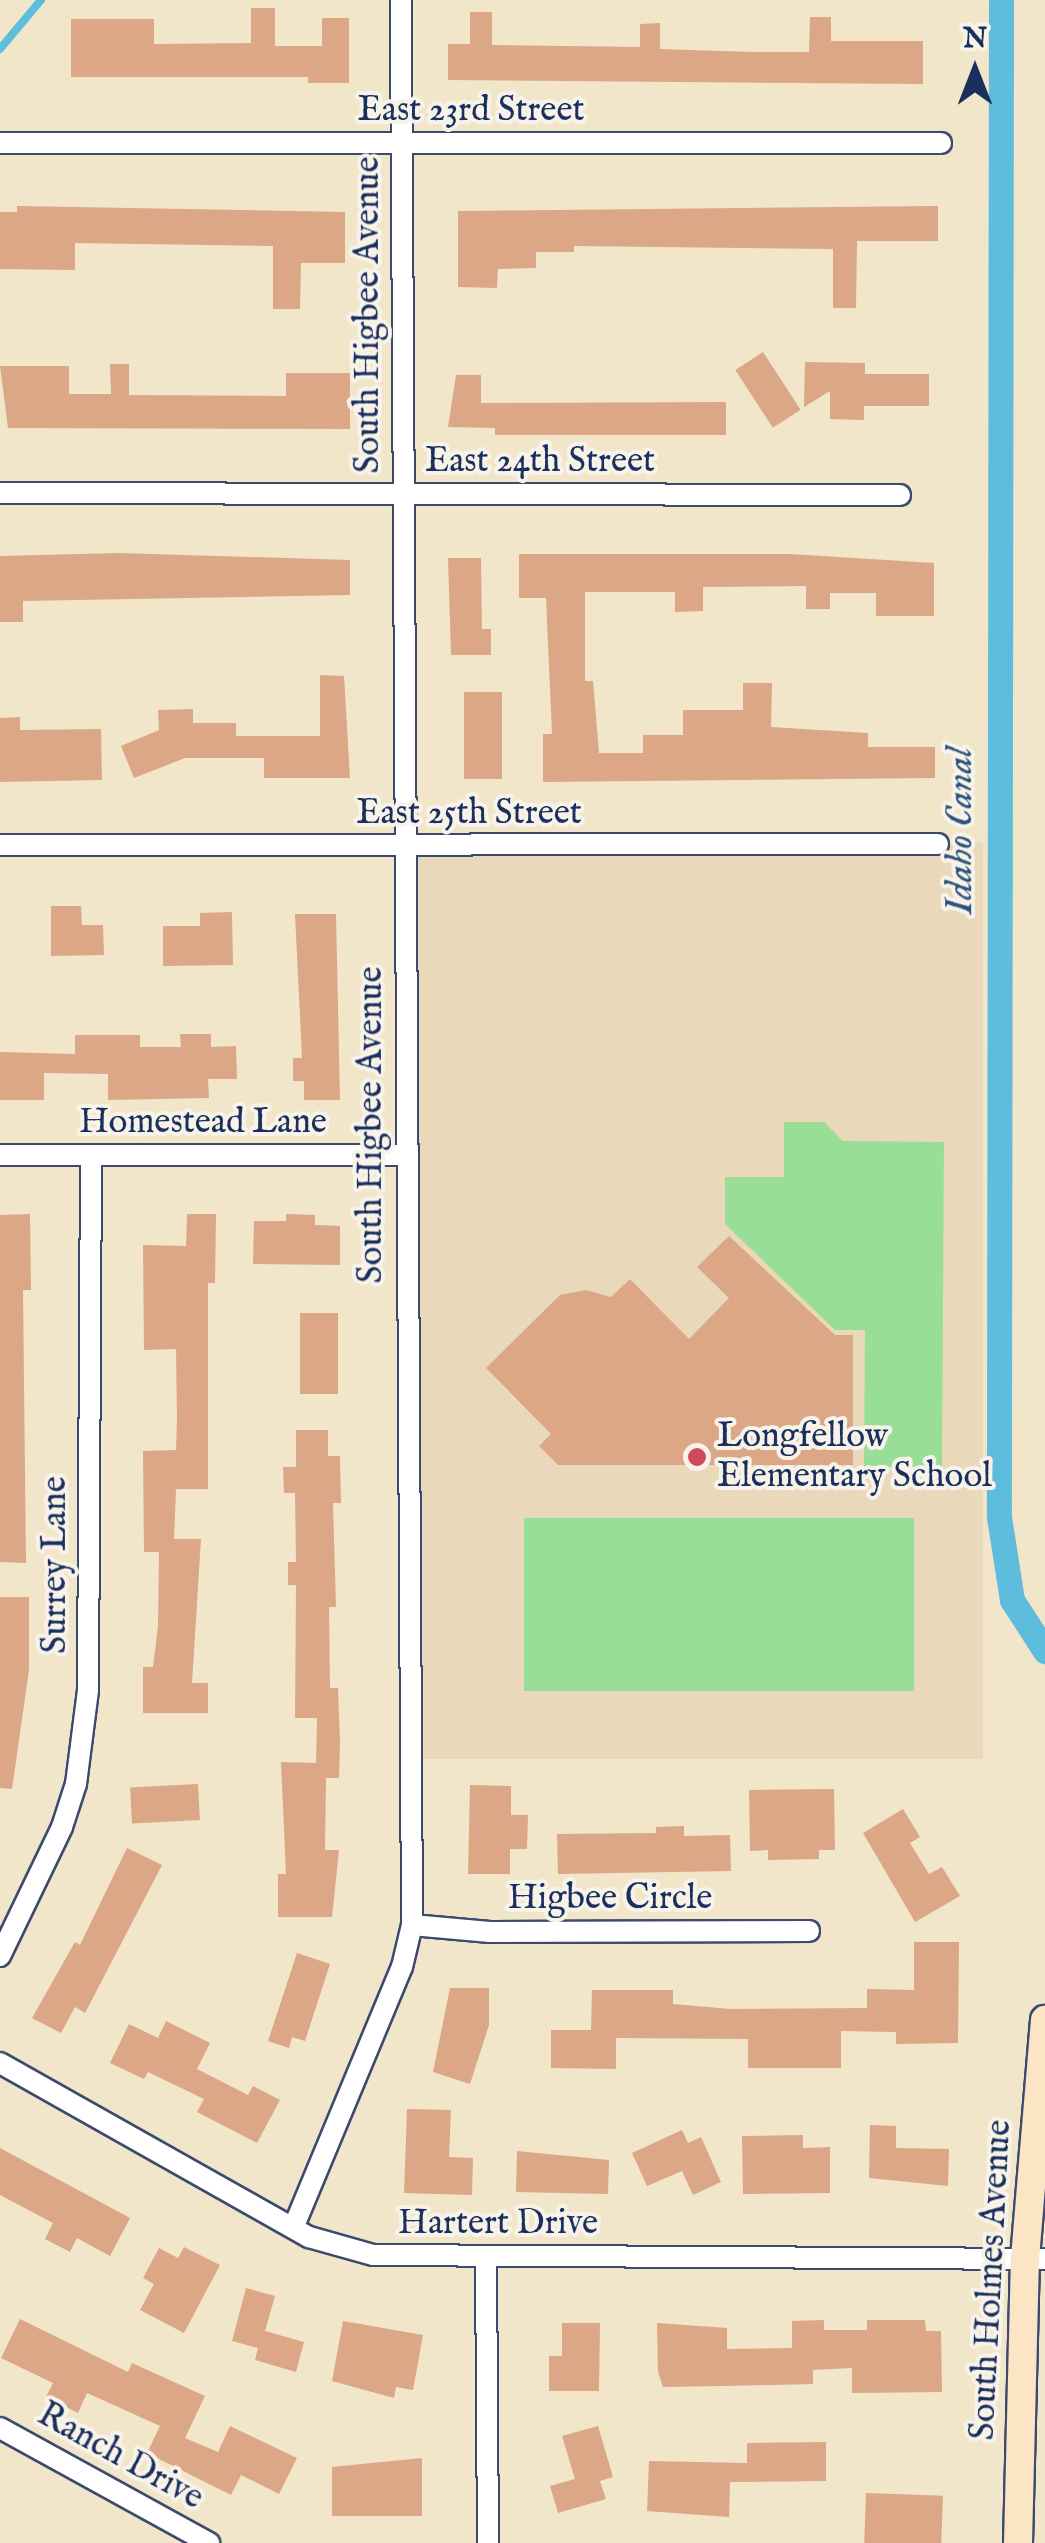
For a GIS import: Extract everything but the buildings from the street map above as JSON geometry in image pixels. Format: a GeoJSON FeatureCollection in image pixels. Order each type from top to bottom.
{"type":"FeatureCollection","features":[{"type":"Feature","properties":{"kind":"main road","name":"South Holmes Avenue"},"geometry":{"type":"LineString","coordinates":[[1018,2543],[1045,2020]]}},
{"type":"Feature","properties":{"kind":"street","name":"South Higbee Avenue"},"geometry":{"type":"LineString","coordinates":[[294,2226],[402,1967],[412,1925],[400,0]]}},
{"type":"Feature","properties":{"kind":"street","name":"East 23rd Street"},"geometry":{"type":"LineString","coordinates":[[0,143],[941,143]]}},
{"type":"Feature","properties":{"kind":"street","name":"East 24th Street"},"geometry":{"type":"LineString","coordinates":[[0,493],[900,495]]}},
{"type":"Feature","properties":{"kind":"street","name":"East 25th Street"},"geometry":{"type":"LineString","coordinates":[[0,844],[938,844]]}},
{"type":"Feature","properties":{"kind":"street","name":"Homestead Lane"},"geometry":{"type":"LineString","coordinates":[[0,1155],[406,1155]]}},
{"type":"Feature","properties":{"kind":"street","name":"Surrey Lane"},"geometry":{"type":"LineString","coordinates":[[0,1956],[62,1827],[76,1784],[88,1690],[91,1156]]}},
{"type":"Feature","properties":{"kind":"street","name":"Higbee Circle"},"geometry":{"type":"LineString","coordinates":[[412,1925],[490,1932],[810,1932]]}},
{"type":"Feature","properties":{"kind":"street","name":"Hartert Drive"},"geometry":{"type":"LineString","coordinates":[[0,2063],[294,2226],[372,2255],[486,2260],[1035,2259]]}},
{"type":"Feature","properties":{"kind":"street"},"geometry":{"type":"LineString","coordinates":[[486,2260],[488,2543]]}},
{"type":"Feature","properties":{"kind":"street","name":"Ranch Drive"},"geometry":{"type":"LineString","coordinates":[[0,2428],[209,2543]]}},
{"type":"Feature","properties":{"kind":"shaded area","name":"Longfellow Elementary School"},"geometry":{"type":"Polygon","coordinates":[[[404,843],[983,843],[983,1759],[404,1759],[404,843]]]}},
{"type":"Feature","properties":{"kind":"green space"},"geometry":{"type":"Polygon","coordinates":[[[784,1122],[824,1122],[843,1141],[944,1142],[942,1467],[864,1467],[865,1330],[835,1330],[725,1224],[725,1177],[784,1177],[784,1122]]]}},
{"type":"Feature","properties":{"kind":"green space"},"geometry":{"type":"Polygon","coordinates":[[[524,1518],[914,1518],[914,1691],[524,1691],[524,1518]]]}},
{"type":"Feature","properties":{"kind":"waterway"},"geometry":{"type":"LineString","coordinates":[[0,49],[41,0]]}},
{"type":"Feature","properties":{"kind":"waterway","name":"Idaho Canal"},"geometry":{"type":"LineString","coordinates":[[1001,0],[999,1517],[1012,1600],[1045,1651]]}},
{"type":"Feature","properties":{"kind":"place","name":"Longfellow Elementary School"},"geometry":{"type":"Point","coordinates":[697,1457]}}]}
